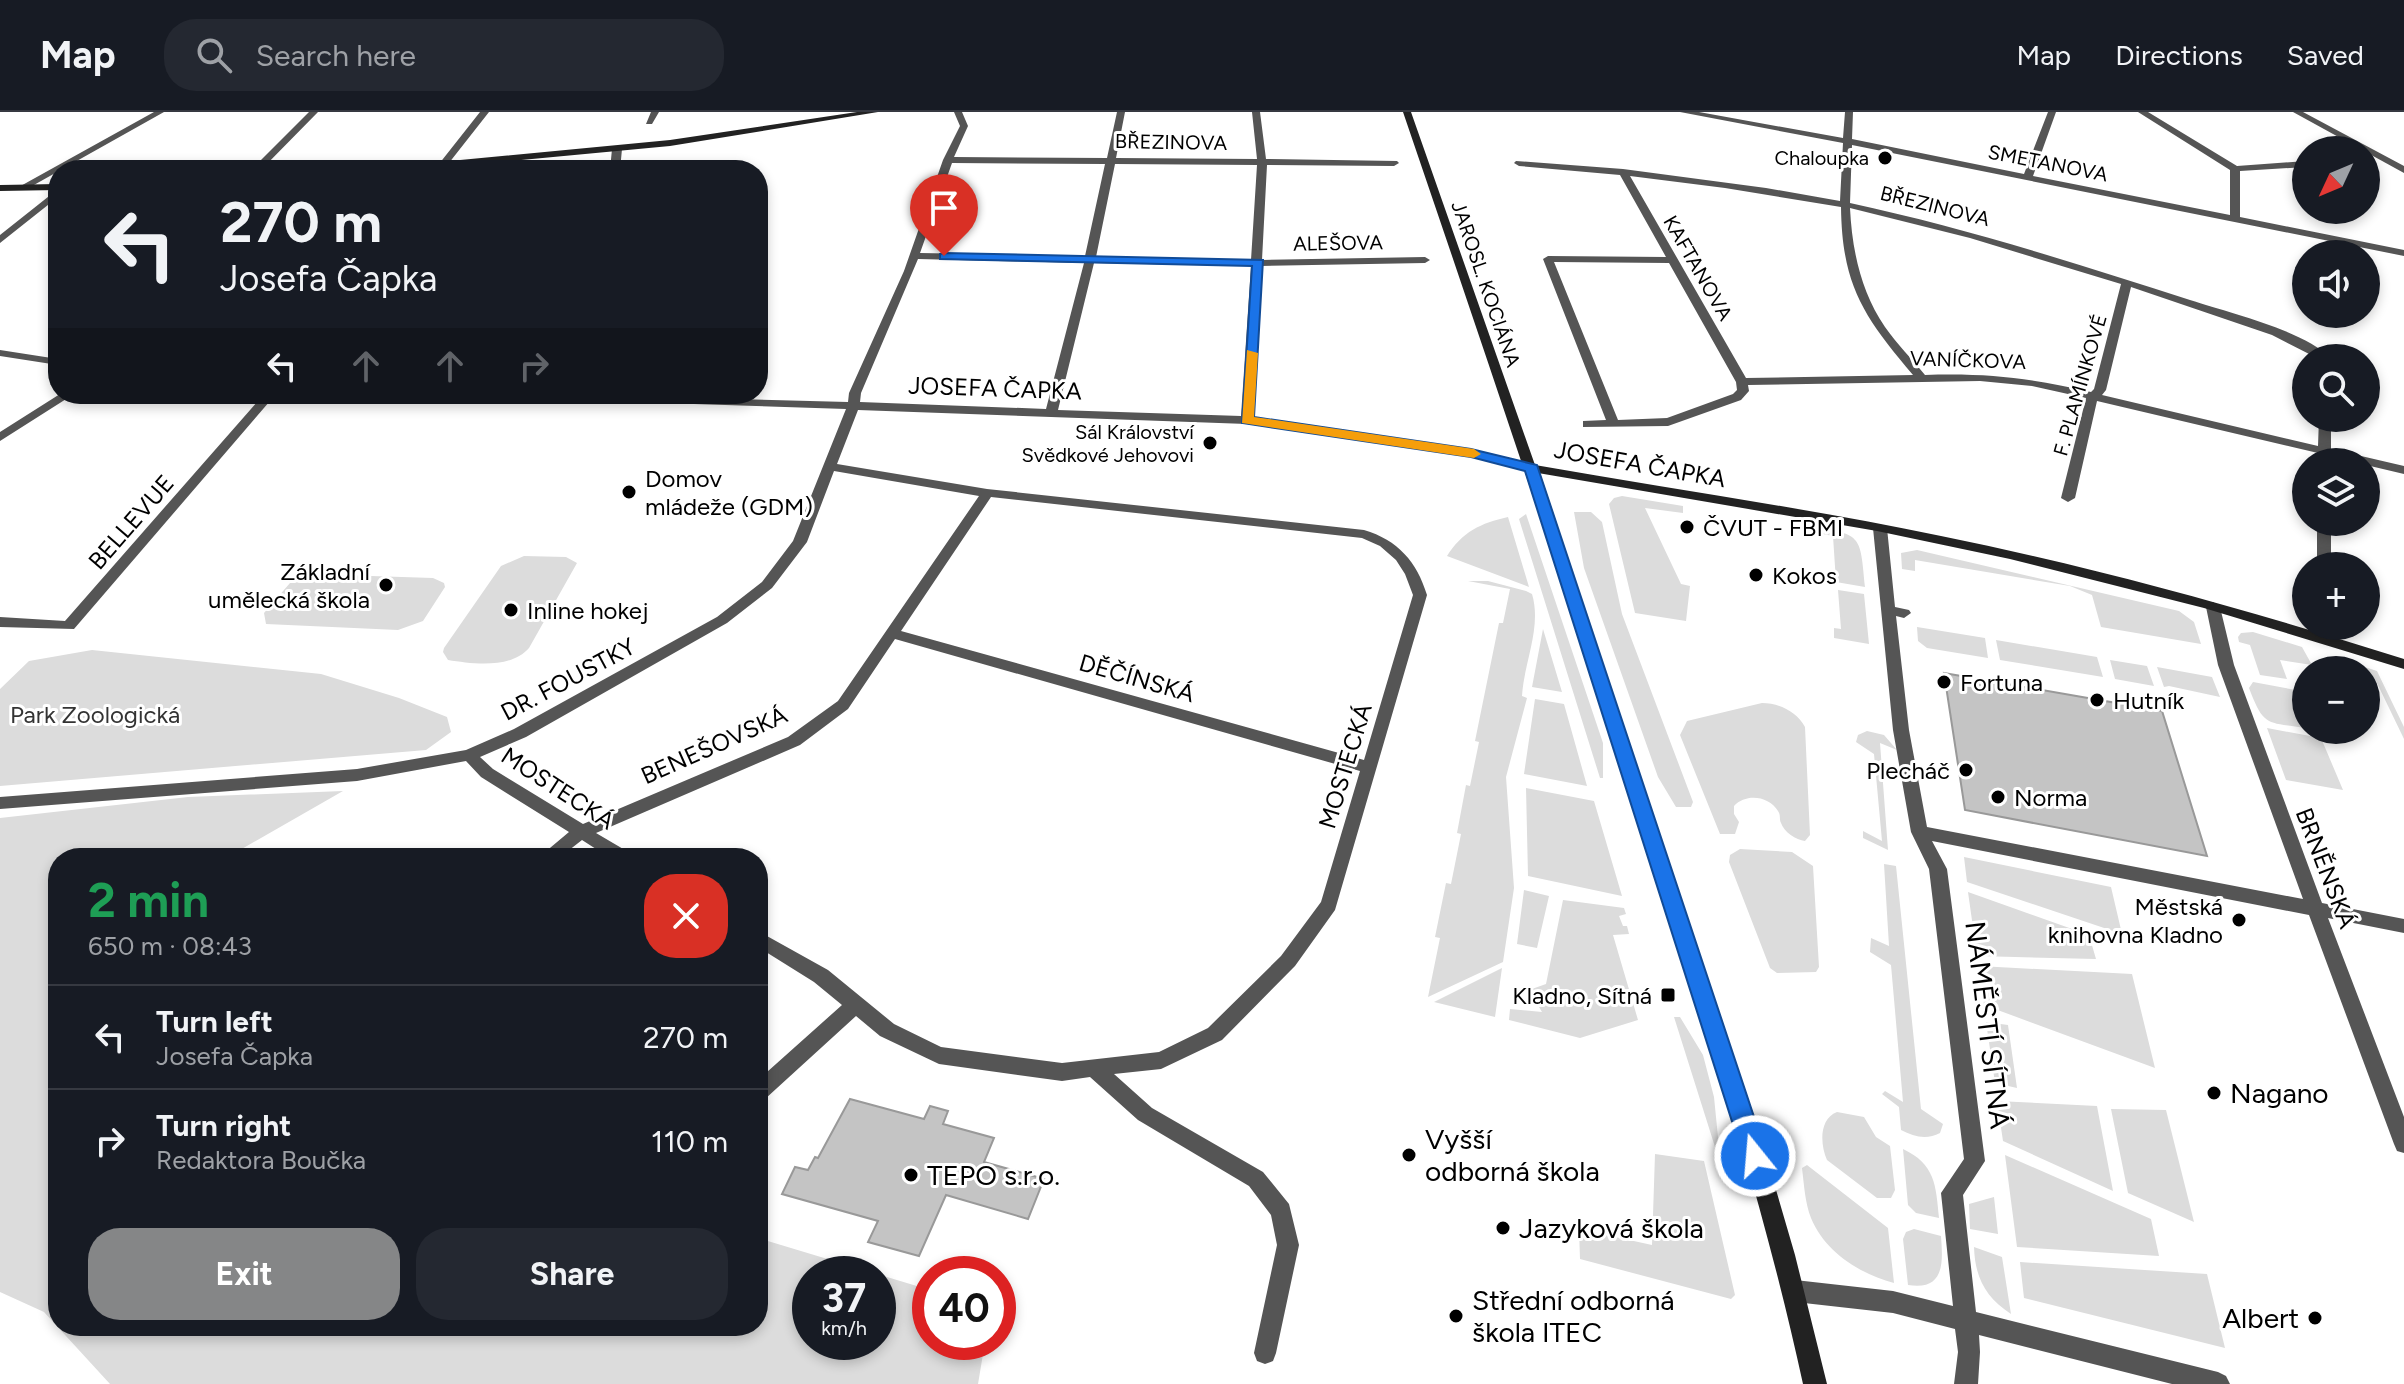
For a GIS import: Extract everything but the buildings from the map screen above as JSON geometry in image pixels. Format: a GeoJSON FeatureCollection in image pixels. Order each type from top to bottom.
{"type":"FeatureCollection","features":[{"type":"Feature","properties":{"kind":"street"},"geometry":{"type":"LineString","coordinates":[[73,160],[160,112]]}},
{"type":"Feature","properties":{"kind":"street"},"geometry":{"type":"LineString","coordinates":[[266,160],[314,112]]}},
{"type":"Feature","properties":{"kind":"street"},"geometry":{"type":"LineString","coordinates":[[447,160],[485,112]]}},
{"type":"Feature","properties":{"kind":"street"},"geometry":{"type":"LineString","coordinates":[[649,122],[655,112]]}},
{"type":"Feature","properties":{"kind":"street"},"geometry":{"type":"LineString","coordinates":[[521,160],[874,112]]}},
{"type":"Feature","properties":{"kind":"street","name":"DR. FOUSTKY"},"geometry":{"type":"LineString","coordinates":[[0,803],[357,775],[469,755],[576,704],[746,603],[767,585],[793,552],[831,467],[854,405],[855,393],[915,256],[948,160],[964,126],[958,112]]}},
{"type":"Feature","properties":{"kind":"street"},"geometry":{"type":"LineString","coordinates":[[1052,411],[1090,259],[1121,112]]}},
{"type":"Feature","properties":{"kind":"street"},"geometry":{"type":"LineString","coordinates":[[1247,420],[1259,263],[1262,163],[1256,112]]}},
{"type":"Feature","properties":{"kind":"street","name":"JAROSL. KOCIÁNA"},"geometry":{"type":"LineString","coordinates":[[1407,112],[1532,468],[1709,1007],[1795,1291],[1815,1384]]}},
{"type":"Feature","properties":{"kind":"street","name":"SMETANOVA"},"geometry":{"type":"LineString","coordinates":[[1684,112],[1847,141],[2404,253]]}},
{"type":"Feature","properties":{"kind":"street"},"geometry":{"type":"LineString","coordinates":[[1849,112],[1846,205],[1851,270],[1874,319],[1921,377]]}},
{"type":"Feature","properties":{"kind":"street"},"geometry":{"type":"LineString","coordinates":[[2028,177],[2052,112]]}},
{"type":"Feature","properties":{"kind":"street"},"geometry":{"type":"LineString","coordinates":[[2142,112],[2235,169],[2292,165]]}},
{"type":"Feature","properties":{"kind":"street"},"geometry":{"type":"LineString","coordinates":[[2297,112],[2404,170]]}},
{"type":"Feature","properties":{"kind":"street"},"geometry":{"type":"LineString","coordinates":[[616,160],[617,149]]}},
{"type":"Feature","properties":{"kind":"street","name":"BŘEZINOVA"},"geometry":{"type":"LineString","coordinates":[[948,160],[1394,163]]}},
{"type":"Feature","properties":{"kind":"street","name":"BŘEZINOVA"},"geometry":{"type":"LineString","coordinates":[[1519,163],[1750,188],[1846,205],[2004,243],[2127,281],[2247,323],[2294,344]]}},
{"type":"Feature","properties":{"kind":"street"},"geometry":{"type":"LineString","coordinates":[[2235,169],[2235,218]]}},
{"type":"Feature","properties":{"kind":"street","name":"KAFTANOVA"},"geometry":{"type":"LineString","coordinates":[[1623,172],[1742,382]]}},
{"type":"Feature","properties":{"kind":"street"},"geometry":{"type":"LineString","coordinates":[[22,188],[48,174]]}},
{"type":"Feature","properties":{"kind":"street"},"geometry":{"type":"LineString","coordinates":[[0,188],[48,189]]}},
{"type":"Feature","properties":{"kind":"street"},"geometry":{"type":"LineString","coordinates":[[0,240],[48,199]]}},
{"type":"Feature","properties":{"kind":"street","name":"ALEŠOVA"},"geometry":{"type":"LineString","coordinates":[[915,256],[1259,263],[1425,260]]}},
{"type":"Feature","properties":{"kind":"street"},"geometry":{"type":"LineString","coordinates":[[1614,424],[1548,259],[1672,260]]}},
{"type":"Feature","properties":{"kind":"street","name":"F. PLAMÍNKOVÉ"},"geometry":{"type":"LineString","coordinates":[[2068,498],[2090,401],[2100,390],[2127,281]]}},
{"type":"Feature","properties":{"kind":"street"},"geometry":{"type":"LineString","coordinates":[[0,353],[48,360]]}},
{"type":"Feature","properties":{"kind":"street"},"geometry":{"type":"LineString","coordinates":[[42,359],[48,355]]}},
{"type":"Feature","properties":{"kind":"street","name":"VANÍČKOVA"},"geometry":{"type":"LineString","coordinates":[[1742,382],[1921,377],[1980,377],[2032,382],[2096,395],[2294,448]]}},
{"type":"Feature","properties":{"kind":"street"},"geometry":{"type":"LineString","coordinates":[[1587,424],[1668,422],[1737,397],[1743,391],[1742,382]]}},
{"type":"Feature","properties":{"kind":"street","name":"JOSEFA ČAPKA"},"geometry":{"type":"LineString","coordinates":[[768,403],[1247,420],[1471,453],[1532,468],[1880,528],[2213,607],[2404,664]]}},
{"type":"Feature","properties":{"kind":"street"},"geometry":{"type":"LineString","coordinates":[[0,437],[52,404]]}},
{"type":"Feature","properties":{"kind":"street","name":"BELLEVUE"},"geometry":{"type":"LineString","coordinates":[[0,622],[69,626],[261,404]]}},
{"type":"Feature","properties":{"kind":"street","name":"VANÍČKOVA"},"geometry":{"type":"LineString","coordinates":[[2380,466],[2404,470]]}},
{"type":"Feature","properties":{"kind":"street","name":"MOSTECKÁ"},"geometry":{"type":"LineString","coordinates":[[768,944],[821,976],[887,1030],[939,1055],[1062,1072],[1161,1060],[1215,1034],[1279,971],[1329,905],[1420,595],[1411,569],[1390,546],[1364,534],[987,493],[831,467]]}},
{"type":"Feature","properties":{"kind":"street","name":"BENEŠOVSKÁ"},"geometry":{"type":"LineString","coordinates":[[560,848],[581,832],[794,741],[843,705],[987,493]]}},
{"type":"Feature","properties":{"kind":"street","name":"NÁMĚSTÍ SÍTNÁ"},"geometry":{"type":"LineString","coordinates":[[1880,528],[1901,730],[1919,832],[1938,869],[1975,1161],[1952,1193],[1969,1352],[1966,1384]]}},
{"type":"Feature","properties":{"kind":"street","name":"BRNĚNSKÁ"},"geometry":{"type":"LineString","coordinates":[[2213,607],[2226,665],[2404,1144]]}},
{"type":"Feature","properties":{"kind":"street"},"geometry":{"type":"LineString","coordinates":[[1887,610],[1904,613]]}},
{"type":"Feature","properties":{"kind":"street","name":"DĚČÍNSKÁ"},"geometry":{"type":"LineString","coordinates":[[892,633],[1369,767]]}},
{"type":"Feature","properties":{"kind":"street","name":"MOSTECKÁ"},"geometry":{"type":"LineString","coordinates":[[469,755],[487,773],[607,848]]}},
{"type":"Feature","properties":{"kind":"street"},"geometry":{"type":"LineString","coordinates":[[1919,832],[2404,926]]}},
{"type":"Feature","properties":{"kind":"street"},"geometry":{"type":"LineString","coordinates":[[768,1084],[855,1005]]}},
{"type":"Feature","properties":{"kind":"street"},"geometry":{"type":"LineString","coordinates":[[1093,1068],[1145,1114],[1256,1179],[1281,1211],[1288,1245],[1265,1353]]}},
{"type":"Feature","properties":{"kind":"street"},"geometry":{"type":"LineString","coordinates":[[1795,1291],[1893,1302],[2218,1384]]}},
{"type":"Feature","properties":{"kind":"green space"},"geometry":{"type":"Polygon","coordinates":[[[1622,496],[1683,506],[1683,513],[1645,508],[1681,584],[1690,586],[1686,621],[1635,613],[1609,504],[1614,498],[1622,496]]]}},
{"type":"Feature","properties":{"kind":"green space"},"geometry":{"type":"Polygon","coordinates":[[[1574,512],[1591,512],[1602,522],[1622,614],[1693,802],[1691,807],[1676,807],[1658,777],[1584,568],[1574,512]]]}},
{"type":"Feature","properties":{"kind":"green space"},"geometry":{"type":"Polygon","coordinates":[[[1526,514],[1603,743],[1603,778],[1600,778],[1519,519],[1526,514]]]}},
{"type":"Feature","properties":{"kind":"green space"},"geometry":{"type":"Polygon","coordinates":[[[1508,517],[1529,587],[1447,556],[1473,530],[1508,517]]]}},
{"type":"Feature","properties":{"kind":"green space"},"geometry":{"type":"Polygon","coordinates":[[[1808,526],[1839,532],[1855,540],[1862,556],[1865,587],[1836,582],[1833,536],[1807,531],[1808,526]]]}},
{"type":"Feature","properties":{"kind":"green space"},"geometry":{"type":"Polygon","coordinates":[[[1917,550],[2179,611],[2194,622],[2201,644],[2101,627],[2092,595],[2070,586],[1915,560],[1915,571],[1902,569],[1901,553],[1917,550]]]}},
{"type":"Feature","properties":{"kind":"green space","name":"Inline hokej"},"geometry":{"type":"Polygon","coordinates":[[[524,556],[566,557],[577,563],[529,648],[521,655],[502,662],[448,660],[444,648],[501,566],[524,556]]]}},
{"type":"Feature","properties":{"kind":"green space"},"geometry":{"type":"Polygon","coordinates":[[[309,574],[433,578],[444,583],[445,587],[423,621],[398,630],[266,624],[264,613],[290,583],[309,574]]]}},
{"type":"Feature","properties":{"kind":"green space"},"geometry":{"type":"Polygon","coordinates":[[[1468,581],[1488,581],[1526,591],[1532,594],[1535,606],[1534,632],[1523,683],[1522,696],[1527,698],[1506,777],[1514,888],[1503,962],[1428,997],[1440,938],[1435,937],[1446,883],[1451,884],[1466,785],[1470,786],[1479,742],[1475,741],[1499,623],[1503,623],[1510,589],[1468,581]]]}},
{"type":"Feature","properties":{"kind":"green space"},"geometry":{"type":"Polygon","coordinates":[[[1838,590],[1864,594],[1869,644],[1834,638],[1834,628],[1841,629],[1838,590]]]}},
{"type":"Feature","properties":{"kind":"green space"},"geometry":{"type":"Polygon","coordinates":[[[1917,627],[1985,638],[1988,658],[1927,648],[1918,641],[1917,627]]]}},
{"type":"Feature","properties":{"kind":"green space"},"geometry":{"type":"Polygon","coordinates":[[[1543,629],[1562,692],[1532,687],[1543,629]]]}},
{"type":"Feature","properties":{"kind":"green space"},"geometry":{"type":"Polygon","coordinates":[[[2253,632],[2302,647],[2307,656],[2292,656],[2292,662],[2280,660],[2287,679],[2260,675],[2250,645],[2239,642],[2241,633],[2253,632]]]}},
{"type":"Feature","properties":{"kind":"green space"},"geometry":{"type":"Polygon","coordinates":[[[1996,640],[2097,657],[2103,677],[2000,660],[1996,640]]]}},
{"type":"Feature","properties":{"kind":"green space","name":"Park Zoologická"},"geometry":{"type":"Polygon","coordinates":[[[92,650],[321,674],[399,698],[447,717],[451,732],[426,750],[0,786],[0,689],[29,661],[92,650]]]}},
{"type":"Feature","properties":{"kind":"green space"},"geometry":{"type":"Polygon","coordinates":[[[2110,660],[2147,666],[2154,686],[2115,679],[2110,660]]]}},
{"type":"Feature","properties":{"kind":"green space"},"geometry":{"type":"Polygon","coordinates":[[[2157,667],[2212,677],[2220,697],[2164,687],[2157,667]]]}},
{"type":"Feature","properties":{"kind":"green space"},"geometry":{"type":"Polygon","coordinates":[[[2380,677],[2404,727],[2404,739],[2380,689],[2380,677]]]}},
{"type":"Feature","properties":{"kind":"green space"},"geometry":{"type":"Polygon","coordinates":[[[2253,682],[2292,689],[2292,726],[2274,723],[2263,716],[2249,688],[2253,682]]]}},
{"type":"Feature","properties":{"kind":"green space"},"geometry":{"type":"Polygon","coordinates":[[[1535,699],[1564,704],[1587,786],[1524,774],[1535,699]]]}},
{"type":"Feature","properties":{"kind":"green space"},"geometry":{"type":"Polygon","coordinates":[[[1762,703],[1787,709],[1805,727],[1810,835],[1805,841],[1785,829],[1774,806],[1757,798],[1745,799],[1734,806],[1739,822],[1735,834],[1720,834],[1680,735],[1687,721],[1762,703]]]}},
{"type":"Feature","properties":{"kind":"green space"},"geometry":{"type":"Polygon","coordinates":[[[2267,728],[2292,733],[2292,744],[2324,744],[2343,790],[2286,780],[2267,728]]]}},
{"type":"Feature","properties":{"kind":"green space"},"geometry":{"type":"Polygon","coordinates":[[[1867,731],[1884,735],[1897,750],[1880,743],[1888,850],[1863,838],[1863,831],[1882,841],[1874,754],[1856,742],[1858,735],[1867,731]]]}},
{"type":"Feature","properties":{"kind":"green space"},"geometry":{"type":"Polygon","coordinates":[[[1526,788],[1594,801],[1622,896],[1528,876],[1526,788]]]}},
{"type":"Feature","properties":{"kind":"green space"},"geometry":{"type":"Polygon","coordinates":[[[343,791],[243,848],[48,848],[48,1316],[0,1292],[0,818],[188,797],[343,791]]]}},
{"type":"Feature","properties":{"kind":"green space"},"geometry":{"type":"Polygon","coordinates":[[[1740,849],[1792,852],[1813,866],[1819,967],[1816,972],[1777,973],[1770,968],[1729,862],[1730,855],[1740,849]]]}},
{"type":"Feature","properties":{"kind":"green space"},"geometry":{"type":"Polygon","coordinates":[[[1964,857],[2111,887],[2122,934],[1967,882],[1964,857]]]}},
{"type":"Feature","properties":{"kind":"green space"},"geometry":{"type":"Polygon","coordinates":[[[1884,864],[1896,866],[1921,1109],[1943,1124],[1940,1133],[1925,1137],[1901,1130],[1899,1107],[1882,1094],[1885,1091],[1903,1102],[1891,965],[1870,952],[1871,938],[1889,946],[1884,864]]]}},
{"type":"Feature","properties":{"kind":"green space"},"geometry":{"type":"Polygon","coordinates":[[[1524,890],[1549,896],[1537,948],[1517,944],[1524,890]]]}},
{"type":"Feature","properties":{"kind":"green space"},"geometry":{"type":"Polygon","coordinates":[[[1968,892],[2089,935],[2096,959],[1977,956],[1968,892]]]}},
{"type":"Feature","properties":{"kind":"green space"},"geometry":{"type":"Polygon","coordinates":[[[1563,900],[1624,908],[1626,914],[1619,916],[1629,934],[1613,935],[1638,1020],[1580,1038],[1509,1020],[1510,1009],[1542,1012],[1529,990],[1546,984],[1563,900]]]}},
{"type":"Feature","properties":{"kind":"green space"},"geometry":{"type":"Polygon","coordinates":[[[1979,966],[2132,974],[2155,1068],[1984,1005],[1979,966]]]}},
{"type":"Feature","properties":{"kind":"green space"},"geometry":{"type":"Polygon","coordinates":[[[1502,968],[1495,1017],[1434,1002],[1502,968]]]}},
{"type":"Feature","properties":{"kind":"green space"},"geometry":{"type":"Polygon","coordinates":[[[1674,1017],[1680,1017],[1703,1055],[1714,1097],[1719,1147],[1715,1147],[1674,1017]]]}},
{"type":"Feature","properties":{"kind":"green space"},"geometry":{"type":"Polygon","coordinates":[[[1986,1022],[2008,1025],[2017,1088],[1995,1083],[1986,1022]]]}},
{"type":"Feature","properties":{"kind":"green space"},"geometry":{"type":"Polygon","coordinates":[[[1997,1101],[2097,1106],[2113,1191],[2003,1141],[1997,1101]]]}},
{"type":"Feature","properties":{"kind":"green space"},"geometry":{"type":"Polygon","coordinates":[[[2111,1109],[2166,1110],[2194,1222],[2128,1193],[2111,1109]]]}},
{"type":"Feature","properties":{"kind":"green space"},"geometry":{"type":"Polygon","coordinates":[[[1837,1112],[1864,1117],[1876,1137],[1890,1146],[1895,1190],[1891,1198],[1877,1198],[1827,1160],[1823,1147],[1824,1126],[1837,1112]]]}},
{"type":"Feature","properties":{"kind":"green space"},"geometry":{"type":"Polygon","coordinates":[[[1903,1149],[1922,1161],[1928,1169],[1937,1195],[1939,1218],[1916,1213],[1908,1205],[1903,1149]]]}},
{"type":"Feature","properties":{"kind":"green space"},"geometry":{"type":"Polygon","coordinates":[[[1655,1154],[1704,1161],[1735,1295],[1731,1299],[1580,1259],[1579,1229],[1652,1245],[1655,1154]]]}},
{"type":"Feature","properties":{"kind":"green space"},"geometry":{"type":"Polygon","coordinates":[[[2005,1155],[2151,1219],[2159,1256],[2017,1247],[2005,1155]]]}},
{"type":"Feature","properties":{"kind":"green space"},"geometry":{"type":"Polygon","coordinates":[[[1807,1165],[1888,1228],[1894,1283],[1856,1267],[1825,1241],[1807,1206],[1802,1168],[1807,1165]]]}},
{"type":"Feature","properties":{"kind":"green space"},"geometry":{"type":"Polygon","coordinates":[[[1994,1197],[1998,1234],[1970,1229],[1969,1204],[1994,1197]]]}},
{"type":"Feature","properties":{"kind":"green space"},"geometry":{"type":"Polygon","coordinates":[[[1914,1229],[1941,1236],[1939,1272],[1929,1284],[1920,1286],[1908,1285],[1903,1239],[1906,1232],[1914,1229]]]}},
{"type":"Feature","properties":{"kind":"green space"},"geometry":{"type":"Polygon","coordinates":[[[768,1241],[817,1256],[792,1256],[792,1360],[896,1360],[896,1280],[912,1284],[912,1360],[982,1360],[978,1384],[110,1384],[66,1336],[768,1336],[768,1241]]]}},
{"type":"Feature","properties":{"kind":"green space"},"geometry":{"type":"Polygon","coordinates":[[[1974,1247],[2002,1257],[2011,1314],[1994,1301],[1983,1285],[1974,1247]]]}},
{"type":"Feature","properties":{"kind":"green space"},"geometry":{"type":"Polygon","coordinates":[[[2020,1262],[2207,1274],[2225,1348],[2024,1298],[2020,1262]]]}},
{"type":"Feature","properties":{"kind":"slow traffic"},"geometry":{"type":"LineString","coordinates":[[1252,353],[1247,420],[1474,454]]}},
{"type":"Feature","properties":{"kind":"place","name":"Chaloupka"},"geometry":{"type":"Point","coordinates":[1885,158]}},
{"type":"Feature","properties":{"kind":"place","name":"Sál Království Svědkové Jehovovi"},"geometry":{"type":"Point","coordinates":[1210,443]}},
{"type":"Feature","properties":{"kind":"place","name":"Domov mládeže (GDM)"},"geometry":{"type":"Point","coordinates":[629,492]}},
{"type":"Feature","properties":{"kind":"place","name":"ČVUT - FBMI"},"geometry":{"type":"Point","coordinates":[1687,527]}},
{"type":"Feature","properties":{"kind":"place","name":"Kokos"},"geometry":{"type":"Point","coordinates":[1756,575]}},
{"type":"Feature","properties":{"kind":"place","name":"Základní umělecká škola"},"geometry":{"type":"Point","coordinates":[386,585]}},
{"type":"Feature","properties":{"kind":"place","name":"Inline hokej"},"geometry":{"type":"Point","coordinates":[511,610]}},
{"type":"Feature","properties":{"kind":"place","name":"Fortuna"},"geometry":{"type":"Point","coordinates":[1944,682]}},
{"type":"Feature","properties":{"kind":"place","name":"Hutník"},"geometry":{"type":"Point","coordinates":[2097,700]}},
{"type":"Feature","properties":{"kind":"place","name":"Plecháč"},"geometry":{"type":"Point","coordinates":[1966,770]}},
{"type":"Feature","properties":{"kind":"place","name":"Norma"},"geometry":{"type":"Point","coordinates":[1998,797]}},
{"type":"Feature","properties":{"kind":"place","name":"Městská knihovna Kladno"},"geometry":{"type":"Point","coordinates":[2239,920]}},
{"type":"Feature","properties":{"kind":"place","name":"Kladno, Sítná"},"geometry":{"type":"Point","coordinates":[1668,995]}},
{"type":"Feature","properties":{"kind":"place","name":"Nagano"},"geometry":{"type":"Point","coordinates":[2214,1093]}},
{"type":"Feature","properties":{"kind":"place","name":"Vyšší odborná škola"},"geometry":{"type":"Point","coordinates":[1409,1155]}},
{"type":"Feature","properties":{"kind":"place","name":"TEPO s.r.o."},"geometry":{"type":"Point","coordinates":[911,1175]}},
{"type":"Feature","properties":{"kind":"place","name":"Jazyková škola"},"geometry":{"type":"Point","coordinates":[1503,1228]}},
{"type":"Feature","properties":{"kind":"place","name":"Střední odborná škola ITEC"},"geometry":{"type":"Point","coordinates":[1456,1316]}},
{"type":"Feature","properties":{"kind":"place","name":"Albert"},"geometry":{"type":"Point","coordinates":[2315,1318]}},
{"type":"Feature","properties":{"kind":"route"},"geometry":{"type":"LineString","coordinates":[[944,256],[1259,263],[1247,420],[1471,453],[1532,468],[1755,1156]]}}]}
